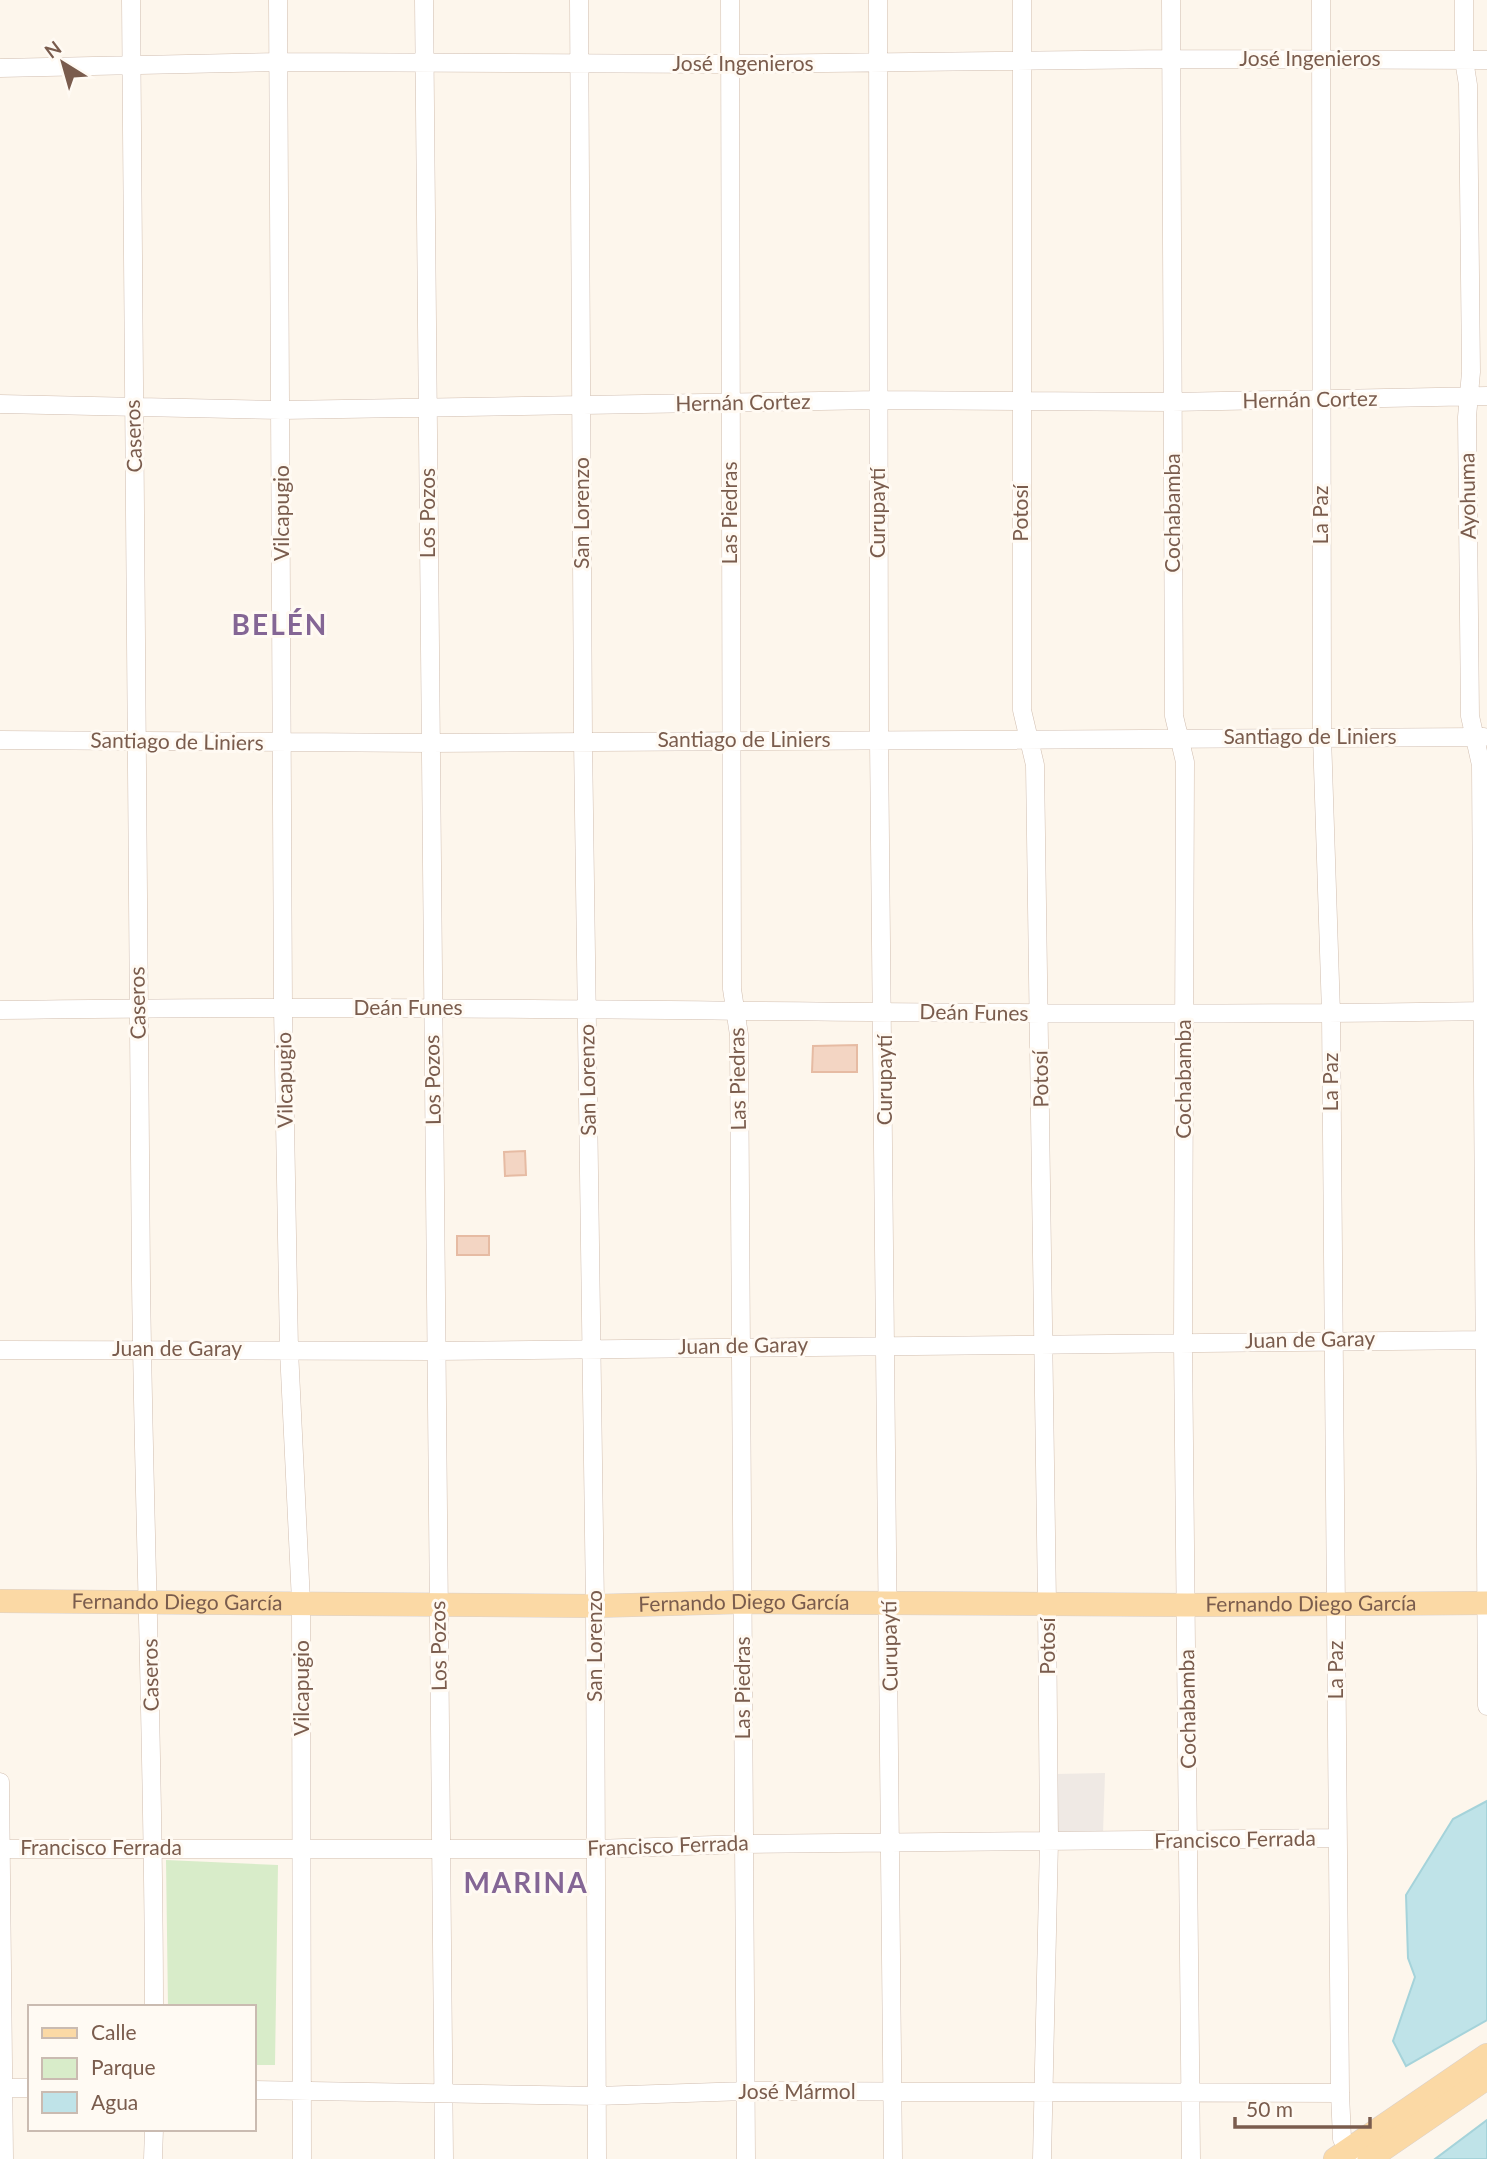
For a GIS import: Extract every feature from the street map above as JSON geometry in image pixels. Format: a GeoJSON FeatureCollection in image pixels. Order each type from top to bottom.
{"type":"FeatureCollection","features":[{"type":"Feature","properties":{"kind":"main road","name":"Fernando Diego García"},"geometry":{"type":"LineString","coordinates":[[0,1601],[595,1606],[742,1602],[1187,1605],[1486,1602]]}},
{"type":"Feature","properties":{"kind":"main road"},"geometry":{"type":"LineString","coordinates":[[1352,2157],[1487,2055]]}},
{"type":"Feature","properties":{"kind":"main road"},"geometry":{"type":"LineString","coordinates":[[1352,2157],[1487,2078]]}},
{"type":"Feature","properties":{"kind":"street","name":"Caseros"},"geometry":{"type":"LineString","coordinates":[[131,0],[138,1008],[142,1349],[154,1847],[154,2005]]}},
{"type":"Feature","properties":{"kind":"street","name":"Vilcapugio"},"geometry":{"type":"LineString","coordinates":[[278,0],[284,743],[283,1008],[289,1350],[301,1602],[302,2159]]}},
{"type":"Feature","properties":{"kind":"street","name":"Los Pozos"},"geometry":{"type":"LineString","coordinates":[[424,0],[444,2159]]}},
{"type":"Feature","properties":{"kind":"street","name":"San Lorenzo"},"geometry":{"type":"LineString","coordinates":[[579,0],[583,740],[595,1606],[597,2159]]}},
{"type":"Feature","properties":{"kind":"street","name":"Las Piedras"},"geometry":{"type":"LineString","coordinates":[[730,0],[730,741],[732,989],[737,1010],[746,2159]]}},
{"type":"Feature","properties":{"kind":"street","name":"Curupaytí"},"geometry":{"type":"LineString","coordinates":[[878,0],[879,740],[884,1012],[893,2159]]}},
{"type":"Feature","properties":{"kind":"street","name":"Potosí"},"geometry":{"type":"LineString","coordinates":[[1022,0],[1022,710],[1035,765],[1046,1343],[1049,1841],[1042,2159]]}},
{"type":"Feature","properties":{"kind":"street","name":"Cochabamba"},"geometry":{"type":"LineString","coordinates":[[1171,0],[1174,716],[1177,738],[1185,762],[1183,1342],[1193,2093],[1191,2159]]}},
{"type":"Feature","properties":{"kind":"street","name":"La Paz"},"geometry":{"type":"LineString","coordinates":[[1321,0],[1322,736],[1331,1013],[1336,1838],[1342,2139],[1352,2157]]}},
{"type":"Feature","properties":{"kind":"street","name":"Ayohuma"},"geometry":{"type":"LineString","coordinates":[[1464,0],[1464,60],[1468,85],[1470,716],[1481,737],[1487,1706]]}},
{"type":"Feature","properties":{"kind":"street","name":"José Ingenieros"},"geometry":{"type":"LineString","coordinates":[[0,68],[278,62],[729,64],[1171,59],[1487,60]]}},
{"type":"Feature","properties":{"kind":"street","name":"Hernán Cortez"},"geometry":{"type":"LineString","coordinates":[[0,404],[282,410],[878,400],[1172,402],[1487,396]]}},
{"type":"Feature","properties":{"kind":"street","name":"Santiago de Liniers"},"geometry":{"type":"LineString","coordinates":[[0,740],[430,743],[1030,737],[1481,737]]}},
{"type":"Feature","properties":{"kind":"street","name":"Deán Funes"},"geometry":{"type":"LineString","coordinates":[[0,1010],[432,1007],[1039,1014],[1484,1011]]}},
{"type":"Feature","properties":{"kind":"street","name":"Juan de Garay"},"geometry":{"type":"LineString","coordinates":[[0,1350],[436,1351],[1485,1339]]}},
{"type":"Feature","properties":{"kind":"street"},"geometry":{"type":"LineString","coordinates":[[0,1782],[4,2159]]}},
{"type":"Feature","properties":{"kind":"street","name":"Francisco Ferrada"},"geometry":{"type":"LineString","coordinates":[[1,1849],[595,1849],[744,1844],[1336,1838]]}},
{"type":"Feature","properties":{"kind":"street"},"geometry":{"type":"LineString","coordinates":[[2,2088],[28,2088]]}},
{"type":"Feature","properties":{"kind":"street","name":"José Mármol"},"geometry":{"type":"LineString","coordinates":[[256,2090],[597,2096],[746,2091],[1340,2093]]}},
{"type":"Feature","properties":{"kind":"street"},"geometry":{"type":"LineString","coordinates":[[153,2159],[154,2131]]}},
{"type":"Feature","properties":{"kind":"shaded area"},"geometry":{"type":"Polygon","coordinates":[[[1105,1773],[1103,1834],[1055,1834],[1056,1774],[1105,1773]]]}},
{"type":"Feature","properties":{"kind":"green space"},"geometry":{"type":"Polygon","coordinates":[[[166,1860],[278,1865],[275,2065],[256,2065],[256,2005],[168,2005],[166,1860]]]}},
{"type":"Feature","properties":{"kind":"water"},"geometry":{"type":"Polygon","coordinates":[[[1487,1801],[1487,2020],[1406,2066],[1393,2041],[1415,1977],[1408,1958],[1406,1895],[1453,1819],[1487,1801]]]}},
{"type":"Feature","properties":{"kind":"water"},"geometry":{"type":"Polygon","coordinates":[[[1487,2120],[1487,2159],[1435,2159],[1487,2120]]]}},
{"type":"Feature","properties":{"kind":"building"},"geometry":{"type":"Polygon","coordinates":[[[857,1045],[857,1072],[812,1072],[813,1046],[857,1045]]]}},
{"type":"Feature","properties":{"kind":"building"},"geometry":{"type":"Polygon","coordinates":[[[525,1151],[526,1175],[505,1176],[504,1152],[525,1151]]]}},
{"type":"Feature","properties":{"kind":"building"},"geometry":{"type":"Polygon","coordinates":[[[457,1236],[489,1236],[489,1255],[457,1255],[457,1236]]]}},
{"type":"Feature","properties":{"kind":"district","name":"BELÉN"},"geometry":{"type":"Point","coordinates":[280,625]}},
{"type":"Feature","properties":{"kind":"district","name":"MARINA"},"geometry":{"type":"Point","coordinates":[526,1883]}}]}
